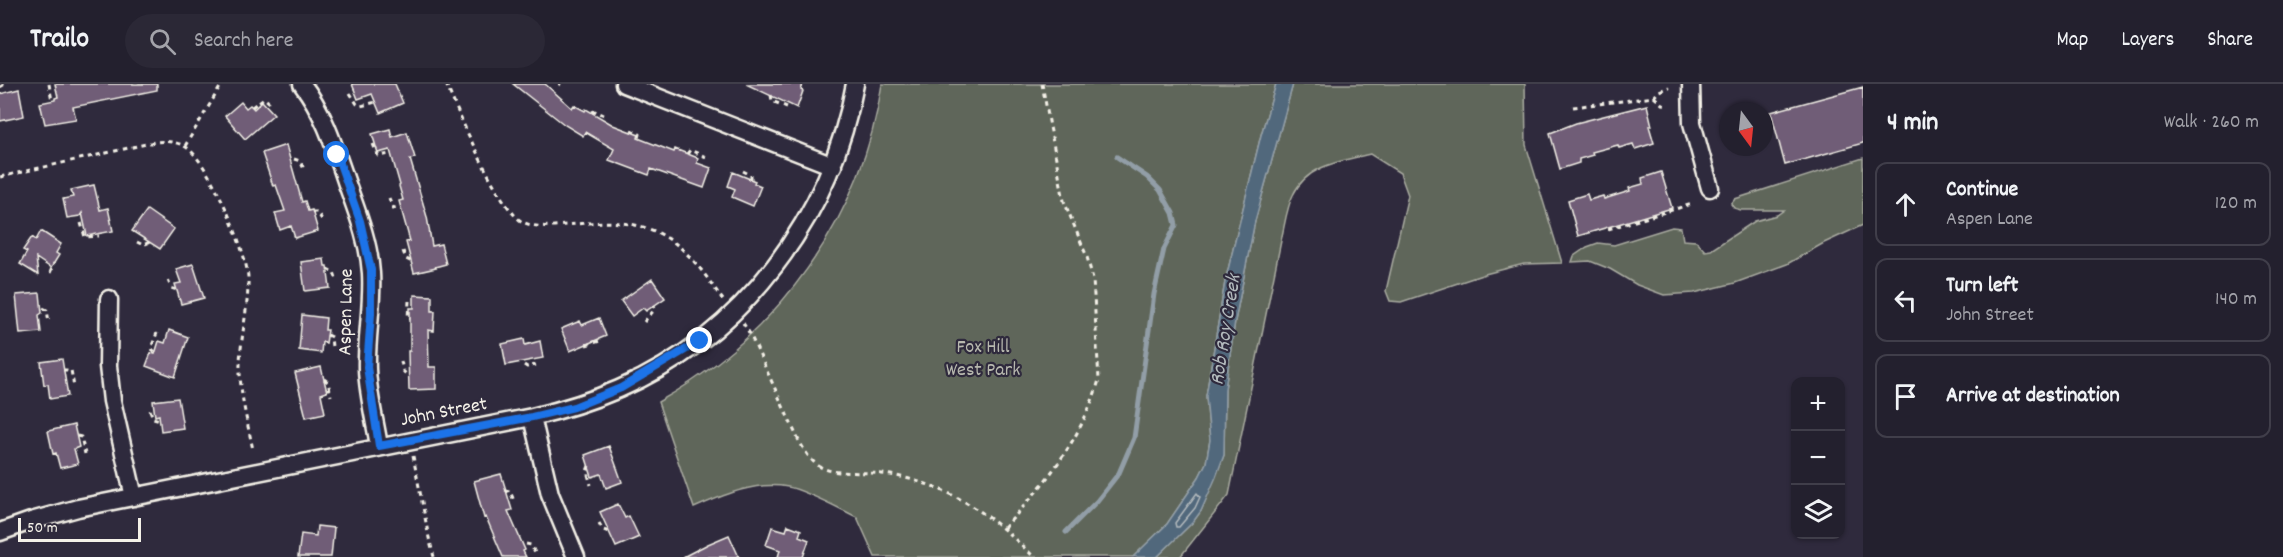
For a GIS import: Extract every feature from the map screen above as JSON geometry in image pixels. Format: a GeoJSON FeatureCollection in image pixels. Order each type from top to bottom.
{"type":"FeatureCollection","features":[{"type":"Feature","properties":{"kind":"street","name":"Aspen Lane"},"geometry":{"type":"LineString","coordinates":[[302,84],[318,106],[324,120],[360,221],[367,248],[371,270],[371,301],[367,367],[379,446]]}},
{"type":"Feature","properties":{"kind":"street"},"geometry":{"type":"LineString","coordinates":[[624,84],[833,166]]}},
{"type":"Feature","properties":{"kind":"street","name":"John Street"},"geometry":{"type":"LineString","coordinates":[[0,532],[78,508],[532,417],[574,407],[621,388],[700,341],[734,313],[786,252],[821,193],[833,166],[855,84]]}},
{"type":"Feature","properties":{"kind":"street"},"geometry":{"type":"LineString","coordinates":[[1691,84],[1692,123],[1710,188]]}},
{"type":"Feature","properties":{"kind":"street"},"geometry":{"type":"LineString","coordinates":[[109,299],[108,366],[112,401],[134,497]]}},
{"type":"Feature","properties":{"kind":"street"},"geometry":{"type":"LineString","coordinates":[[532,417],[550,494],[576,557]]}},
{"type":"Feature","properties":{"kind":"path"},"geometry":{"type":"LineString","coordinates":[[0,87],[5,84]]}},
{"type":"Feature","properties":{"kind":"path"},"geometry":{"type":"LineString","coordinates":[[49,84],[52,101]]}},
{"type":"Feature","properties":{"kind":"path"},"geometry":{"type":"LineString","coordinates":[[185,146],[222,84]]}},
{"type":"Feature","properties":{"kind":"path"},"geometry":{"type":"LineString","coordinates":[[446,84],[471,139],[497,187],[511,210],[521,221],[548,227],[599,221],[620,221],[640,225],[676,243],[691,257],[750,334],[798,439],[814,462],[825,469],[894,476],[934,487],[966,502],[1004,528],[1034,557]]}},
{"type":"Feature","properties":{"kind":"path"},"geometry":{"type":"LineString","coordinates":[[1004,528],[1050,477],[1064,456],[1095,394],[1099,380],[1093,279],[1087,257],[1064,201],[1042,84]]}},
{"type":"Feature","properties":{"kind":"path"},"geometry":{"type":"LineString","coordinates":[[1573,107],[1654,97],[1659,91],[1669,87]]}},
{"type":"Feature","properties":{"kind":"path"},"geometry":{"type":"LineString","coordinates":[[350,93],[361,106],[376,102]]}},
{"type":"Feature","properties":{"kind":"path"},"geometry":{"type":"LineString","coordinates":[[771,95],[772,101],[787,107]]}},
{"type":"Feature","properties":{"kind":"path"},"geometry":{"type":"LineString","coordinates":[[1654,97],[1662,104],[1668,105]]}},
{"type":"Feature","properties":{"kind":"path"},"geometry":{"type":"LineString","coordinates":[[252,107],[264,98],[272,105]]}},
{"type":"Feature","properties":{"kind":"path"},"geometry":{"type":"LineString","coordinates":[[592,112],[604,115]]}},
{"type":"Feature","properties":{"kind":"path"},"geometry":{"type":"LineString","coordinates":[[631,130],[640,134],[639,138]]}},
{"type":"Feature","properties":{"kind":"path"},"geometry":{"type":"LineString","coordinates":[[0,177],[155,142],[170,141],[185,146],[201,162],[212,181],[245,259],[248,279],[240,375],[253,450]]}},
{"type":"Feature","properties":{"kind":"path"},"geometry":{"type":"LineString","coordinates":[[373,144],[378,156],[391,154]]}},
{"type":"Feature","properties":{"kind":"path"},"geometry":{"type":"LineString","coordinates":[[687,154],[690,150],[706,157]]}},
{"type":"Feature","properties":{"kind":"path"},"geometry":{"type":"LineString","coordinates":[[294,159],[300,161],[304,169]]}},
{"type":"Feature","properties":{"kind":"path"},"geometry":{"type":"LineString","coordinates":[[743,171],[751,175],[751,180]]}},
{"type":"Feature","properties":{"kind":"path"},"geometry":{"type":"LineString","coordinates":[[389,198],[393,208],[397,207]]}},
{"type":"Feature","properties":{"kind":"path"},"geometry":{"type":"LineString","coordinates":[[1608,229],[1692,204]]}},
{"type":"Feature","properties":{"kind":"path"},"geometry":{"type":"LineString","coordinates":[[312,212],[321,216],[322,221]]}},
{"type":"Feature","properties":{"kind":"path"},"geometry":{"type":"LineString","coordinates":[[81,224],[85,237],[99,236]]}},
{"type":"Feature","properties":{"kind":"path"},"geometry":{"type":"LineString","coordinates":[[137,242],[143,245],[150,242]]}},
{"type":"Feature","properties":{"kind":"path"},"geometry":{"type":"LineString","coordinates":[[403,251],[406,259],[412,262]]}},
{"type":"Feature","properties":{"kind":"path"},"geometry":{"type":"LineString","coordinates":[[50,273],[54,263]]}},
{"type":"Feature","properties":{"kind":"path"},"geometry":{"type":"LineString","coordinates":[[327,269],[332,269],[336,278]]}},
{"type":"Feature","properties":{"kind":"path"},"geometry":{"type":"LineString","coordinates":[[168,280],[171,288],[177,290]]}},
{"type":"Feature","properties":{"kind":"path"},"geometry":{"type":"LineString","coordinates":[[409,302],[408,318],[410,318]]}},
{"type":"Feature","properties":{"kind":"path"},"geometry":{"type":"LineString","coordinates":[[644,322],[655,309],[654,305]]}},
{"type":"Feature","properties":{"kind":"path"},"geometry":{"type":"LineString","coordinates":[[43,308],[47,310],[49,322]]}},
{"type":"Feature","properties":{"kind":"path"},"geometry":{"type":"LineString","coordinates":[[155,352],[151,348],[157,333]]}},
{"type":"Feature","properties":{"kind":"path"},"geometry":{"type":"LineString","coordinates":[[327,335],[331,337],[332,347]]}},
{"type":"Feature","properties":{"kind":"path"},"geometry":{"type":"LineString","coordinates":[[586,345],[600,341]]}},
{"type":"Feature","properties":{"kind":"path"},"geometry":{"type":"LineString","coordinates":[[401,360],[403,371],[408,376]]}},
{"type":"Feature","properties":{"kind":"path"},"geometry":{"type":"LineString","coordinates":[[524,365],[527,367],[536,365]]}},
{"type":"Feature","properties":{"kind":"path"},"geometry":{"type":"LineString","coordinates":[[63,370],[71,370],[74,387]]}},
{"type":"Feature","properties":{"kind":"path"},"geometry":{"type":"LineString","coordinates":[[324,379],[328,382],[331,396]]}},
{"type":"Feature","properties":{"kind":"path"},"geometry":{"type":"LineString","coordinates":[[150,410],[153,418],[160,420]]}},
{"type":"Feature","properties":{"kind":"path"},"geometry":{"type":"LineString","coordinates":[[77,436],[81,437],[85,454]]}},
{"type":"Feature","properties":{"kind":"path"},"geometry":{"type":"LineString","coordinates":[[412,454],[434,557]]}},
{"type":"Feature","properties":{"kind":"path"},"geometry":{"type":"LineString","coordinates":[[588,466],[591,485]]}},
{"type":"Feature","properties":{"kind":"path"},"geometry":{"type":"LineString","coordinates":[[505,490],[510,491],[514,501]]}},
{"type":"Feature","properties":{"kind":"path"},"geometry":{"type":"LineString","coordinates":[[599,523],[603,530],[610,532]]}},
{"type":"Feature","properties":{"kind":"path"},"geometry":{"type":"LineString","coordinates":[[526,544],[531,545],[535,553]]}},
{"type":"Feature","properties":{"kind":"green space","name":"Fox Hill West Park"},"geometry":{"type":"Polygon","coordinates":[[[882,84],[1276,84],[1261,135],[1225,282],[1206,396],[1210,440],[1206,463],[1167,524],[1133,557],[875,557],[857,517],[788,487],[763,486],[740,490],[694,508],[658,402],[701,375],[740,343],[776,308],[807,269],[834,227],[855,181],[872,134],[882,84]]]}},
{"type":"Feature","properties":{"kind":"green space"},"geometry":{"type":"Polygon","coordinates":[[[1293,84],[1525,84],[1526,145],[1562,263],[1524,264],[1485,274],[1401,302],[1390,301],[1386,291],[1408,195],[1400,173],[1370,154],[1326,166],[1307,177],[1293,195],[1288,210],[1229,495],[1180,557],[1157,557],[1193,522],[1201,511],[1224,455],[1225,389],[1235,321],[1255,221],[1293,84]]]}},
{"type":"Feature","properties":{"kind":"green space"},"geometry":{"type":"Polygon","coordinates":[[[1863,158],[1863,225],[1787,264],[1735,283],[1694,293],[1664,295],[1637,285],[1610,269],[1590,261],[1572,262],[1574,256],[1598,243],[1614,245],[1672,227],[1681,228],[1683,240],[1696,241],[1705,251],[1711,250],[1755,221],[1777,215],[1784,210],[1741,210],[1734,208],[1731,204],[1735,199],[1863,158]]]}},
{"type":"Feature","properties":{"kind":"water","name":"Rob Roy Creek"},"geometry":{"type":"Polygon","coordinates":[[[1276,84],[1293,84],[1255,221],[1235,321],[1225,389],[1224,455],[1201,511],[1193,522],[1157,557],[1133,557],[1167,524],[1206,463],[1210,440],[1206,396],[1225,282],[1261,135],[1276,84]]]}},
{"type":"Feature","properties":{"kind":"building"},"geometry":{"type":"Polygon","coordinates":[[[55,84],[157,84],[157,90],[73,107],[76,119],[45,124],[40,103],[55,100],[58,97],[55,84]]]}},
{"type":"Feature","properties":{"kind":"building"},"geometry":{"type":"Polygon","coordinates":[[[352,84],[395,84],[403,103],[380,113],[372,94],[358,99],[352,84]]]}},
{"type":"Feature","properties":{"kind":"building"},"geometry":{"type":"Polygon","coordinates":[[[513,84],[545,84],[572,108],[574,105],[585,111],[586,109],[613,125],[639,135],[638,138],[674,152],[675,149],[698,158],[697,163],[711,168],[704,188],[651,169],[649,175],[609,160],[614,149],[585,132],[583,136],[565,125],[513,84]]]}},
{"type":"Feature","properties":{"kind":"building"},"geometry":{"type":"Polygon","coordinates":[[[746,84],[803,84],[801,90],[803,91],[797,108],[746,84]]]}},
{"type":"Feature","properties":{"kind":"building"},"geometry":{"type":"Polygon","coordinates":[[[1863,87],[1863,143],[1785,165],[1773,111],[1863,87]]]}},
{"type":"Feature","properties":{"kind":"building"},"geometry":{"type":"Polygon","coordinates":[[[19,89],[24,116],[0,121],[0,94],[19,89]]]}},
{"type":"Feature","properties":{"kind":"building"},"geometry":{"type":"Polygon","coordinates":[[[262,101],[274,114],[245,139],[225,116],[241,102],[246,108],[250,105],[254,109],[262,101]]]}},
{"type":"Feature","properties":{"kind":"building"},"geometry":{"type":"Polygon","coordinates":[[[1647,105],[1652,126],[1649,126],[1654,143],[1635,149],[1633,144],[1619,148],[1618,145],[1592,152],[1593,155],[1579,159],[1579,163],[1560,169],[1550,133],[1576,123],[1647,105]]]}},
{"type":"Feature","properties":{"kind":"building"},"geometry":{"type":"Polygon","coordinates":[[[390,129],[392,137],[407,132],[415,158],[410,159],[427,217],[432,246],[441,244],[446,264],[436,268],[414,273],[406,242],[410,241],[399,201],[403,200],[390,150],[378,153],[372,134],[390,129]]]}},
{"type":"Feature","properties":{"kind":"building"},"geometry":{"type":"Polygon","coordinates":[[[286,145],[302,202],[305,201],[308,211],[312,210],[318,231],[295,238],[291,226],[280,230],[275,213],[285,211],[276,185],[273,186],[262,153],[286,145]]]}},
{"type":"Feature","properties":{"kind":"building"},"geometry":{"type":"Polygon","coordinates":[[[733,172],[761,186],[753,206],[732,197],[735,189],[728,186],[733,172]]]}},
{"type":"Feature","properties":{"kind":"building"},"geometry":{"type":"Polygon","coordinates":[[[1661,172],[1672,208],[1578,236],[1568,200],[1587,194],[1589,200],[1603,196],[1604,199],[1630,191],[1629,188],[1643,184],[1642,178],[1661,172]]]}},
{"type":"Feature","properties":{"kind":"building"},"geometry":{"type":"Polygon","coordinates":[[[94,185],[100,210],[108,208],[113,231],[87,236],[82,213],[80,216],[67,218],[63,199],[73,197],[71,190],[94,185]]]}},
{"type":"Feature","properties":{"kind":"building"},"geometry":{"type":"Polygon","coordinates":[[[147,210],[174,229],[160,249],[132,231],[147,210]]]}},
{"type":"Feature","properties":{"kind":"building"},"geometry":{"type":"Polygon","coordinates":[[[41,231],[61,244],[56,253],[59,255],[51,268],[36,258],[38,275],[20,264],[27,252],[23,250],[32,237],[36,240],[41,231]]]}},
{"type":"Feature","properties":{"kind":"building"},"geometry":{"type":"Polygon","coordinates":[[[324,259],[330,288],[305,291],[301,262],[324,259]]]}},
{"type":"Feature","properties":{"kind":"building"},"geometry":{"type":"Polygon","coordinates":[[[193,264],[204,298],[181,304],[175,284],[181,283],[176,269],[193,264]]]}},
{"type":"Feature","properties":{"kind":"building"},"geometry":{"type":"Polygon","coordinates":[[[652,279],[665,298],[646,311],[643,308],[632,316],[621,301],[652,279]]]}},
{"type":"Feature","properties":{"kind":"building"},"geometry":{"type":"Polygon","coordinates":[[[40,293],[41,332],[20,334],[16,295],[40,293]]]}},
{"type":"Feature","properties":{"kind":"building"},"geometry":{"type":"Polygon","coordinates":[[[414,295],[432,296],[432,311],[435,311],[434,331],[428,330],[429,367],[436,367],[436,389],[409,390],[410,308],[414,308],[414,295]]]}},
{"type":"Feature","properties":{"kind":"building"},"geometry":{"type":"Polygon","coordinates":[[[302,315],[326,318],[325,330],[328,330],[326,343],[322,342],[321,353],[299,350],[302,315]]]}},
{"type":"Feature","properties":{"kind":"building"},"geometry":{"type":"Polygon","coordinates":[[[599,318],[606,336],[570,351],[561,329],[580,321],[582,325],[599,318]]]}},
{"type":"Feature","properties":{"kind":"building"},"geometry":{"type":"Polygon","coordinates":[[[169,330],[188,337],[175,377],[146,366],[151,353],[155,354],[159,341],[165,343],[169,330]]]}},
{"type":"Feature","properties":{"kind":"building"},"geometry":{"type":"Polygon","coordinates":[[[524,339],[525,345],[540,341],[543,358],[506,365],[502,344],[524,339]]]}},
{"type":"Feature","properties":{"kind":"building"},"geometry":{"type":"Polygon","coordinates":[[[62,359],[68,396],[50,399],[48,384],[44,385],[41,362],[62,359]]]}},
{"type":"Feature","properties":{"kind":"building"},"geometry":{"type":"Polygon","coordinates":[[[321,367],[327,392],[321,394],[325,413],[306,417],[295,373],[321,367]]]}},
{"type":"Feature","properties":{"kind":"building"},"geometry":{"type":"Polygon","coordinates":[[[178,398],[183,428],[161,431],[159,415],[155,416],[153,401],[178,398]]]}},
{"type":"Feature","properties":{"kind":"building"},"geometry":{"type":"Polygon","coordinates":[[[74,425],[79,447],[74,449],[78,464],[60,468],[56,453],[53,454],[48,431],[74,425]]]}},
{"type":"Feature","properties":{"kind":"building"},"geometry":{"type":"Polygon","coordinates":[[[609,446],[622,482],[606,488],[601,474],[592,477],[585,455],[609,446]]]}},
{"type":"Feature","properties":{"kind":"building"},"geometry":{"type":"Polygon","coordinates":[[[501,474],[512,510],[508,511],[526,557],[503,557],[486,517],[484,518],[474,481],[501,474]]]}},
{"type":"Feature","properties":{"kind":"building"},"geometry":{"type":"Polygon","coordinates":[[[618,504],[625,518],[629,516],[639,537],[616,547],[600,512],[618,504]]]}},
{"type":"Feature","properties":{"kind":"building"},"geometry":{"type":"Polygon","coordinates":[[[788,525],[801,530],[799,536],[809,540],[803,557],[778,557],[780,550],[766,545],[772,527],[786,531],[788,525]]]}},
{"type":"Feature","properties":{"kind":"building"},"geometry":{"type":"Polygon","coordinates":[[[317,526],[334,528],[331,557],[298,557],[301,534],[316,536],[317,526]]]}},
{"type":"Feature","properties":{"kind":"building"},"geometry":{"type":"Polygon","coordinates":[[[729,535],[739,557],[683,557],[708,544],[729,535]]]}},
{"type":"Feature","properties":{"kind":"waterway"},"geometry":{"type":"LineString","coordinates":[[1066,532],[1097,501],[1119,473],[1134,438],[1154,294],[1164,249],[1176,225],[1173,213],[1160,190],[1147,177],[1117,157]]}},
{"type":"Feature","properties":{"kind":"route"},"geometry":{"type":"LineString","coordinates":[[337,155],[360,221],[371,270],[371,314],[367,367],[379,446],[574,407],[621,388],[700,341]]}}]}
